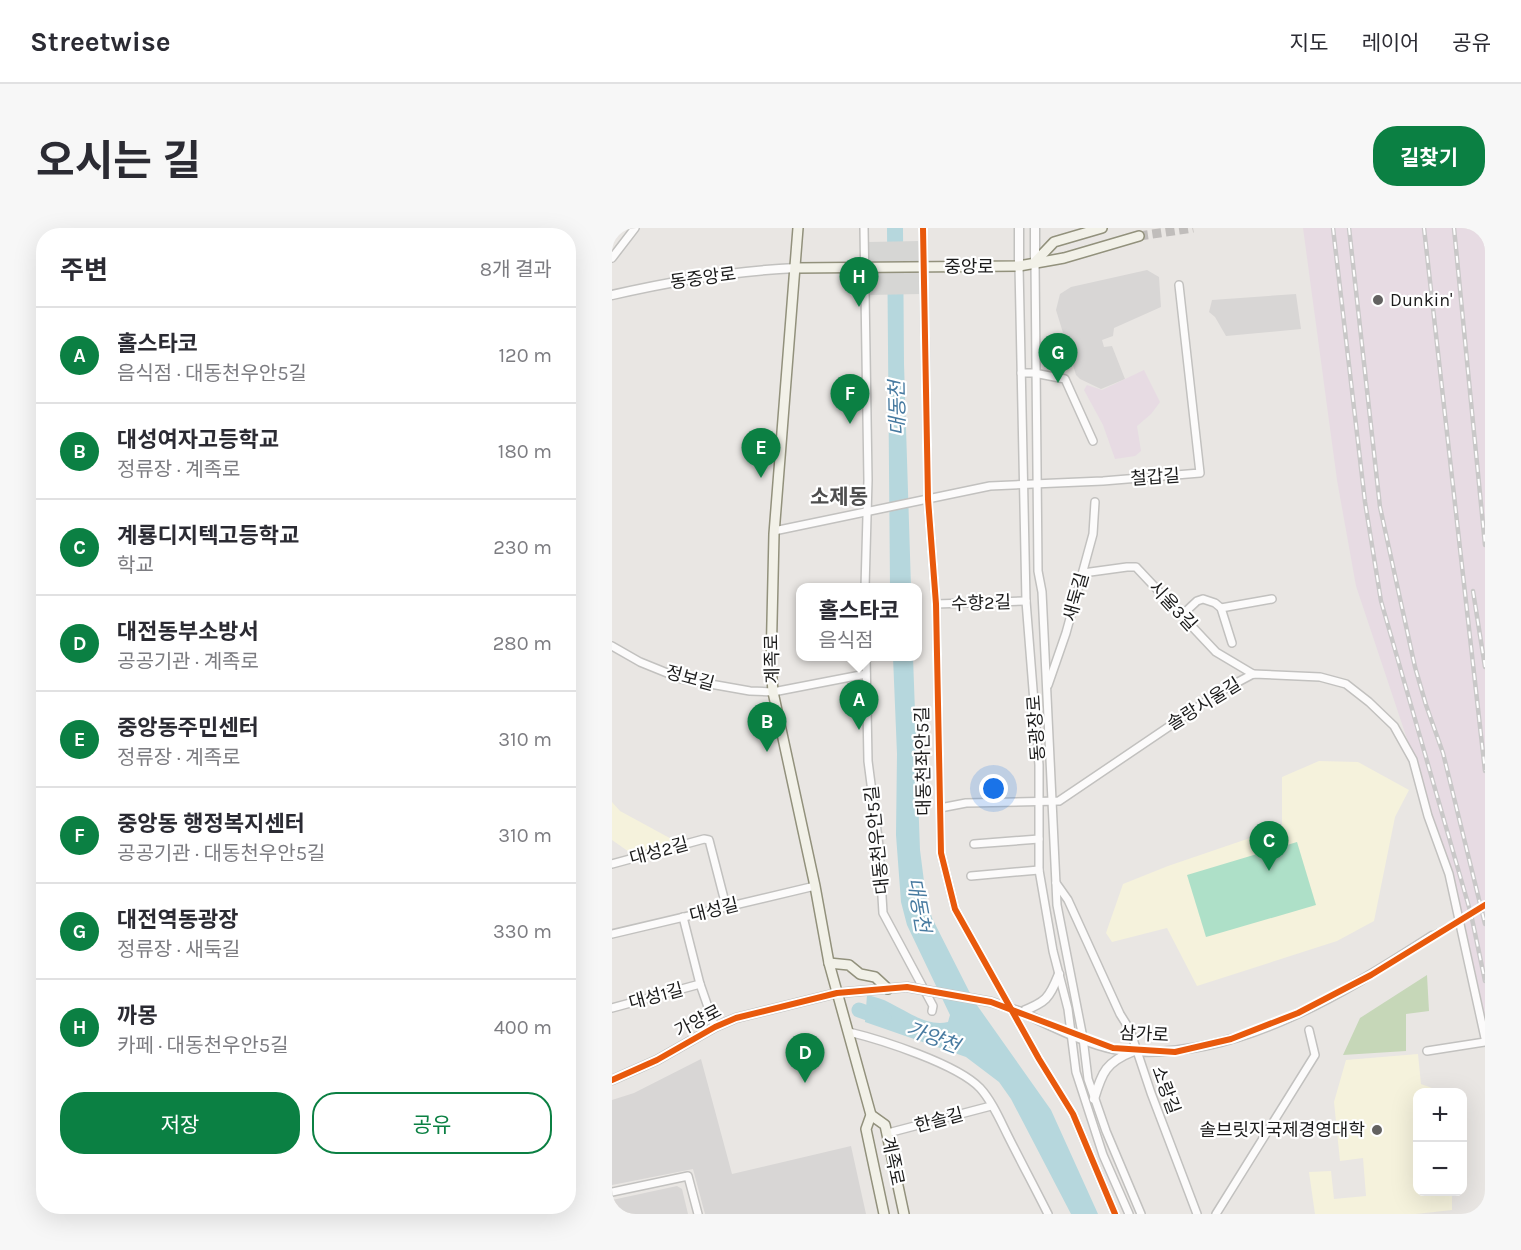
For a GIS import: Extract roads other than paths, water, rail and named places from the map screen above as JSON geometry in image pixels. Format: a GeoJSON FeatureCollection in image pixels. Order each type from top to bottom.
{"type":"FeatureCollection","features":[{"type":"Feature","properties":{"kind":"main road","name":"계족로"},"geometry":{"type":"LineString","coordinates":[[798,228],[774,531],[771,665],[773,692],[815,886],[829,963],[871,1115],[866,1129],[884,1214]]}},
{"type":"Feature","properties":{"kind":"main road"},"geometry":{"type":"LineString","coordinates":[[1035,262],[1054,242],[1102,228]]}},
{"type":"Feature","properties":{"kind":"main road","name":"중앙로"},"geometry":{"type":"LineString","coordinates":[[796,268],[1019,266],[1064,258],[1139,236]]}},
{"type":"Feature","properties":{"kind":"main road"},"geometry":{"type":"LineString","coordinates":[[829,963],[849,965],[860,974],[875,977],[888,989]]}},
{"type":"Feature","properties":{"kind":"main road","name":"계족로"},"geometry":{"type":"LineString","coordinates":[[871,1115],[885,1125],[888,1133],[904,1214]]}},
{"type":"Feature","properties":{"kind":"street"},"geometry":{"type":"LineString","coordinates":[[612,258],[635,228]]}},
{"type":"Feature","properties":{"kind":"street"},"geometry":{"type":"LineString","coordinates":[[864,228],[869,511],[865,583]]}},
{"type":"Feature","properties":{"kind":"street","name":"대동천좌안5길"},"geometry":{"type":"LineString","coordinates":[[923,228],[925,500],[936,604],[941,852],[955,909],[1039,1059],[1073,1114],[1114,1214]]}},
{"type":"Feature","properties":{"kind":"street","name":"동광장로"},"geometry":{"type":"LineString","coordinates":[[1019,228],[1026,601],[1039,765],[1039,870],[1072,1034],[1076,1072],[1103,1155],[1129,1214]]}},
{"type":"Feature","properties":{"kind":"street","name":"동광장로"},"geometry":{"type":"LineString","coordinates":[[1035,228],[1034,373],[1038,571],[1042,592],[1057,905],[1083,1038],[1088,1079],[1106,1131],[1141,1214]]}},
{"type":"Feature","properties":{"kind":"street","name":"동중앙로"},"geometry":{"type":"LineString","coordinates":[[612,295],[665,283],[768,269],[796,268]]}},
{"type":"Feature","properties":{"kind":"street","name":"철갑길"},"geometry":{"type":"LineString","coordinates":[[869,511],[990,486],[1103,481],[1200,473],[1179,285]]}},
{"type":"Feature","properties":{"kind":"street"},"geometry":{"type":"LineString","coordinates":[[1021,373],[1065,379],[1093,441]]}},
{"type":"Feature","properties":{"kind":"street","name":"새둑길"},"geometry":{"type":"LineString","coordinates":[[1046,690],[1083,573],[1093,534],[1095,502]]}},
{"type":"Feature","properties":{"kind":"street"},"geometry":{"type":"LineString","coordinates":[[774,531],[869,511]]}},
{"type":"Feature","properties":{"kind":"street","name":"시울3길"},"geometry":{"type":"LineString","coordinates":[[1083,573],[1136,567],[1216,652],[1253,674]]}},
{"type":"Feature","properties":{"kind":"street"},"geometry":{"type":"LineString","coordinates":[[1182,615],[1197,601],[1203,599],[1215,603],[1221,608],[1232,643]]}},
{"type":"Feature","properties":{"kind":"street"},"geometry":{"type":"LineString","coordinates":[[1221,608],[1272,599]]}},
{"type":"Feature","properties":{"kind":"street","name":"수향2길"},"geometry":{"type":"LineString","coordinates":[[936,604],[1026,601]]}},
{"type":"Feature","properties":{"kind":"street","name":"정보길"},"geometry":{"type":"LineString","coordinates":[[612,646],[640,662],[682,679],[750,691],[773,692],[866,674]]}},
{"type":"Feature","properties":{"kind":"street","name":"대동천우안5길"},"geometry":{"type":"LineString","coordinates":[[866,661],[868,761],[879,846],[883,913],[933,1006],[932,1011]]}},
{"type":"Feature","properties":{"kind":"street","name":"솔랑시울길"},"geometry":{"type":"LineString","coordinates":[[940,808],[966,803],[1059,801],[1223,690],[1253,674],[1320,676],[1346,684],[1394,726],[1413,760],[1428,816],[1449,874],[1485,1040]]}},
{"type":"Feature","properties":{"kind":"street","name":"대성2길"},"geometry":{"type":"LineString","coordinates":[[612,864],[704,839],[709,840],[726,906]]}},
{"type":"Feature","properties":{"kind":"street"},"geometry":{"type":"LineString","coordinates":[[974,844],[1039,840]]}},
{"type":"Feature","properties":{"kind":"street"},"geometry":{"type":"LineString","coordinates":[[971,876],[1039,870]]}},
{"type":"Feature","properties":{"kind":"street","name":"소랑길"},"geometry":{"type":"LineString","coordinates":[[1055,882],[1068,900],[1120,1014],[1130,1030],[1197,1214]]}},
{"type":"Feature","properties":{"kind":"street","name":"대성길"},"geometry":{"type":"LineString","coordinates":[[612,934],[815,886]]}},
{"type":"Feature","properties":{"kind":"street"},"geometry":{"type":"LineString","coordinates":[[683,917],[700,984],[715,1027]]}},
{"type":"Feature","properties":{"kind":"street","name":"삼가로"},"geometry":{"type":"LineString","coordinates":[[837,993],[907,987],[991,1002],[1113,1048],[1175,1052],[1231,1039],[1298,1013],[1371,975],[1432,936]]}},
{"type":"Feature","properties":{"kind":"street"},"geometry":{"type":"LineString","coordinates":[[1021,1012],[1039,1005],[1051,995],[1059,974]]}},
{"type":"Feature","properties":{"kind":"street","name":"대성1길"},"geometry":{"type":"LineString","coordinates":[[612,1008],[700,984]]}},
{"type":"Feature","properties":{"kind":"street","name":"가양로"},"geometry":{"type":"LineString","coordinates":[[613,1077],[657,1060],[715,1027],[765,1010],[837,993]]}},
{"type":"Feature","properties":{"kind":"street"},"geometry":{"type":"LineString","coordinates":[[1216,1214],[1315,1055],[1310,1030]]}},
{"type":"Feature","properties":{"kind":"street"},"geometry":{"type":"LineString","coordinates":[[849,1032],[875,1038],[928,1058],[966,1078],[980,1089],[1048,1214]]}},
{"type":"Feature","properties":{"kind":"street"},"geometry":{"type":"LineString","coordinates":[[1427,1051],[1485,1040]]}},
{"type":"Feature","properties":{"kind":"street"},"geometry":{"type":"LineString","coordinates":[[1094,1098],[1102,1073],[1122,1056],[1136,1050]]}},
{"type":"Feature","properties":{"kind":"street","name":"한솔길"},"geometry":{"type":"LineString","coordinates":[[888,1133],[991,1106]]}},
{"type":"Feature","properties":{"kind":"street"},"geometry":{"type":"LineString","coordinates":[[612,1192],[688,1176],[698,1214]]}},
{"type":"Feature","properties":{"kind":"water","name":"대동천"},"geometry":{"type":"Polygon","coordinates":[[[887,228],[903,228],[904,364],[911,583],[890,583],[887,228]]]}},
{"type":"Feature","properties":{"kind":"water","name":"대동천"},"geometry":{"type":"Polygon","coordinates":[[[893,661],[913,661],[920,850],[926,897],[932,918],[974,1001],[1051,1110],[1098,1214],[1071,1214],[1011,1099],[999,1082],[966,1057],[865,1022],[867,995],[885,1000],[926,1021],[948,1022],[950,1015],[907,925],[901,902],[896,835],[897,754],[893,661]]]}},
{"type":"Feature","properties":{"kind":"waterway","name":"가양천"},"geometry":{"type":"LineString","coordinates":[[859,1010],[884,1019]]}},
{"type":"Feature","properties":{"kind":"tunnel"},"geometry":{"type":"LineString","coordinates":[[1139,236],[1193,228]]}},
{"type":"Feature","properties":{"kind":"tunnel"},"geometry":{"type":"LineString","coordinates":[[1432,936],[1485,905]]}},
{"type":"Feature","properties":{"kind":"railway"},"geometry":{"type":"LineString","coordinates":[[1333,228],[1365,502],[1381,601],[1471,914],[1485,981]]}},
{"type":"Feature","properties":{"kind":"railway"},"geometry":{"type":"LineString","coordinates":[[1349,228],[1380,507],[1415,667],[1443,753],[1485,924]]}},
{"type":"Feature","properties":{"kind":"railway"},"geometry":{"type":"LineString","coordinates":[[1424,228],[1485,771]]}},
{"type":"Feature","properties":{"kind":"railway"},"geometry":{"type":"LineString","coordinates":[[1454,228],[1485,545]]}},
{"type":"Feature","properties":{"kind":"railway"},"geometry":{"type":"LineString","coordinates":[[1473,591],[1485,667]]}},
{"type":"Feature","properties":{"kind":"place","name":"Dunkin'"},"geometry":{"type":"Point","coordinates":[1378,300]}},
{"type":"Feature","properties":{"kind":"place","name":"까몽"},"geometry":{"type":"Point","coordinates":[859,307]}},
{"type":"Feature","properties":{"kind":"place","name":"대전역동광장"},"geometry":{"type":"Point","coordinates":[1058,383]}},
{"type":"Feature","properties":{"kind":"place","name":"중앙동 행정복지센터"},"geometry":{"type":"Point","coordinates":[850,424]}},
{"type":"Feature","properties":{"kind":"place","name":"중앙동주민센터"},"geometry":{"type":"Point","coordinates":[761,478]}},
{"type":"Feature","properties":{"kind":"place","name":"홀스타코"},"geometry":{"type":"Point","coordinates":[859,730]}},
{"type":"Feature","properties":{"kind":"place","name":"대성여자고등학교"},"geometry":{"type":"Point","coordinates":[767,752]}},
{"type":"Feature","properties":{"kind":"place","name":"계룡디지텍고등학교"},"geometry":{"type":"Point","coordinates":[1269,871]}},
{"type":"Feature","properties":{"kind":"place","name":"대전동부소방서"},"geometry":{"type":"Point","coordinates":[805,1083]}},
{"type":"Feature","properties":{"kind":"place","name":"솔브릿지국제경영대학"},"geometry":{"type":"Point","coordinates":[1377,1130]}},
{"type":"Feature","properties":{"kind":"district","name":"소제동"},"geometry":{"type":"Point","coordinates":[839,497]}}]}
